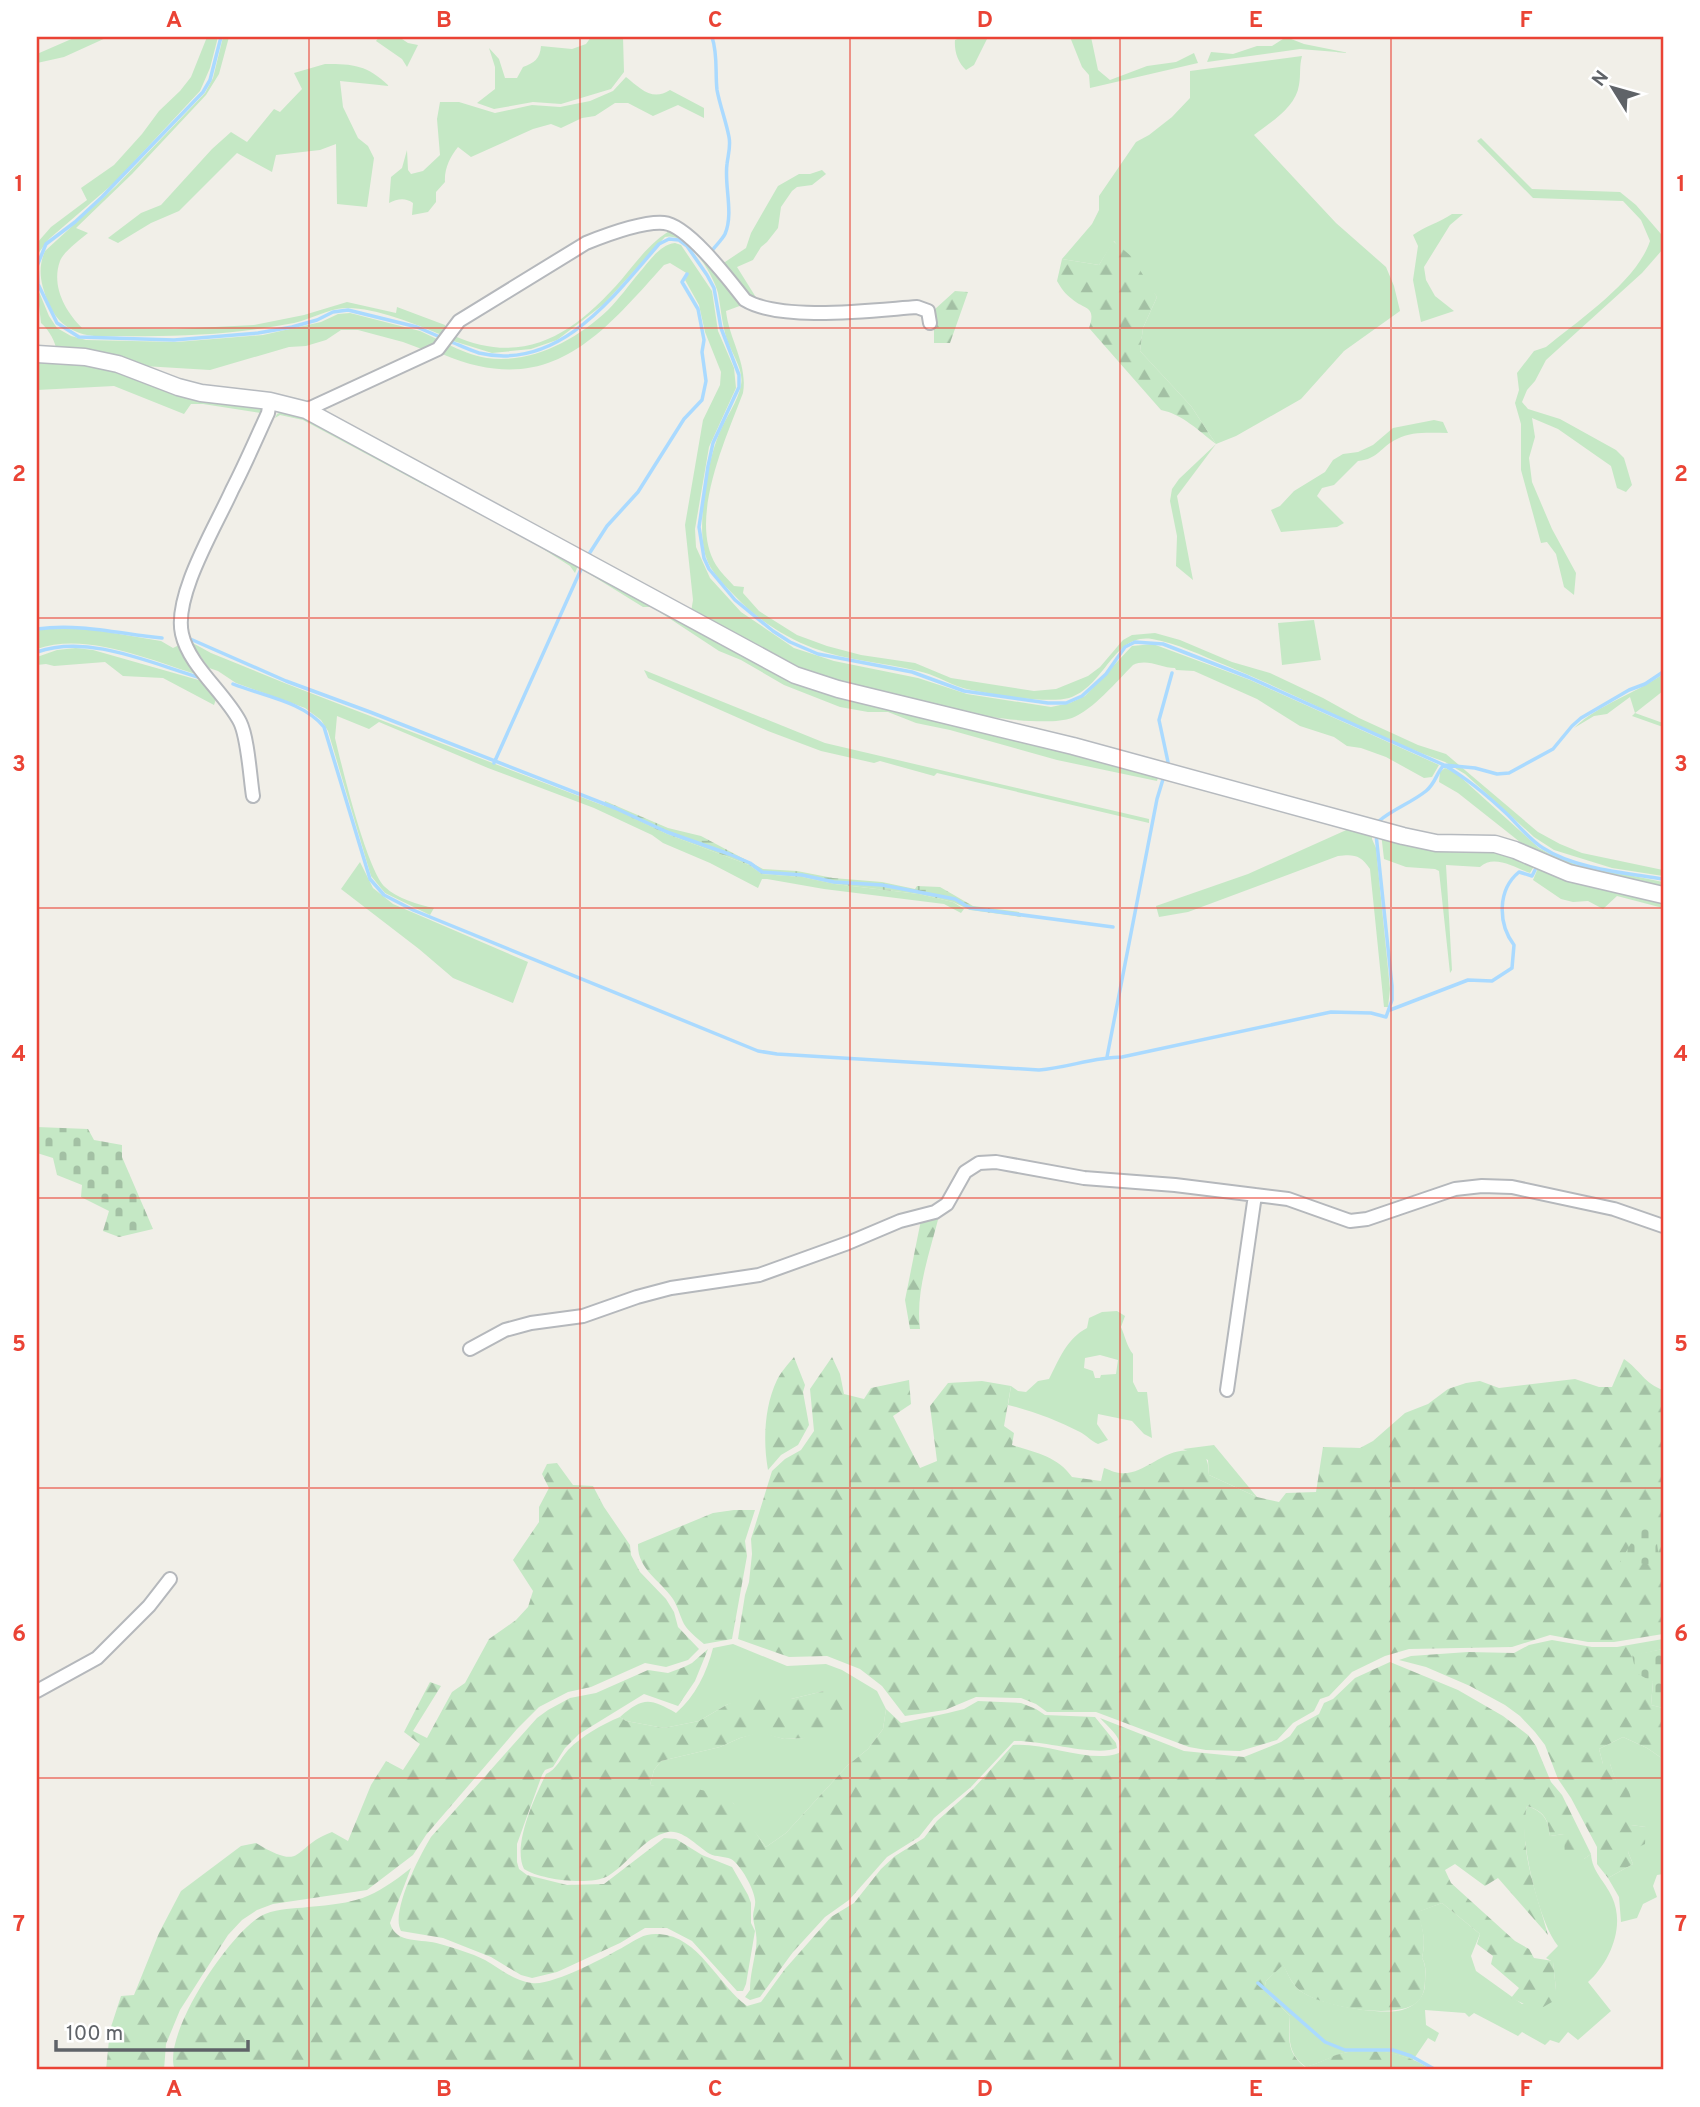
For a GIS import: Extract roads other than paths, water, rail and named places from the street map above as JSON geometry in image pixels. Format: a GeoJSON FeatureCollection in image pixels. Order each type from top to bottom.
{"type":"FeatureCollection","features":[{"type":"Feature","properties":{"kind":"street"},"geometry":{"type":"LineString","coordinates":[[306,410],[438,349],[459,321],[586,243],[647,225],[665,223],[682,230],[745,300],[757,307],[792,311],[844,311],[917,306],[928,311],[930,323]]}},
{"type":"Feature","properties":{"kind":"street"},"geometry":{"type":"LineString","coordinates":[[37,354],[85,357],[118,364],[201,393],[270,401],[306,410],[795,675],[838,689],[1073,747],[1403,836],[1436,843],[1495,844],[1515,849],[1569,873],[1663,895]]}},
{"type":"Feature","properties":{"kind":"street"},"geometry":{"type":"LineString","coordinates":[[253,796],[242,726],[228,701],[189,652],[182,635],[180,617],[183,599],[195,568],[268,413],[270,401]]}},
{"type":"Feature","properties":{"kind":"street"},"geometry":{"type":"LineString","coordinates":[[470,1349],[505,1330],[531,1323],[583,1315],[671,1288],[759,1275],[900,1221],[927,1215],[947,1204],[965,1172],[979,1163],[996,1162],[1084,1178],[1175,1185],[1288,1199],[1350,1221],[1367,1219],[1455,1189],[1512,1187],[1615,1209],[1663,1226]]}},
{"type":"Feature","properties":{"kind":"street"},"geometry":{"type":"LineString","coordinates":[[1227,1390],[1255,1195]]}},
{"type":"Feature","properties":{"kind":"street"},"geometry":{"type":"LineString","coordinates":[[37,1691],[97,1658],[149,1606],[170,1579]]}},
{"type":"Feature","properties":{"kind":"waterway"},"geometry":{"type":"LineString","coordinates":[[221,37],[210,80],[203,92],[102,197],[46,244],[37,266],[38,284],[57,323],[79,337],[174,340],[258,333],[292,327],[333,312],[348,310],[417,327],[440,337]]}},
{"type":"Feature","properties":{"kind":"waterway"},"geometry":{"type":"LineString","coordinates":[[711,252],[724,236],[728,226],[726,172],[730,144],[717,90],[716,57],[712,37]]}},
{"type":"Feature","properties":{"kind":"waterway"},"geometry":{"type":"LineString","coordinates":[[449,341],[479,353],[508,356],[535,351],[559,341],[603,306],[659,244],[669,239],[679,240],[687,246],[714,288],[721,328],[739,375],[739,387],[713,443],[708,466],[699,527],[704,558],[709,569],[735,600],[773,631],[818,654],[912,672],[964,691],[1048,703],[1066,703],[1082,696],[1106,674],[1125,647],[1135,642],[1163,644],[1248,677],[1444,765],[1478,788],[1534,841],[1556,855],[1601,869],[1663,879]]}},
{"type":"Feature","properties":{"kind":"waterway"},"geometry":{"type":"LineString","coordinates":[[589,554],[607,526],[638,492],[684,419],[702,400],[706,381],[702,352],[704,340],[698,309],[682,282],[687,274]]}},
{"type":"Feature","properties":{"kind":"waterway"},"geometry":{"type":"LineString","coordinates":[[494,763],[582,567]]}},
{"type":"Feature","properties":{"kind":"waterway"},"geometry":{"type":"LineString","coordinates":[[37,629],[84,628],[162,638]]}},
{"type":"Feature","properties":{"kind":"waterway"},"geometry":{"type":"LineString","coordinates":[[188,638],[286,681],[729,854],[750,863],[762,872],[802,875],[834,882],[882,885],[955,899],[970,908],[1113,927]]}},
{"type":"Feature","properties":{"kind":"waterway"},"geometry":{"type":"LineString","coordinates":[[37,652],[57,647],[98,648],[140,658],[201,678]]}},
{"type":"Feature","properties":{"kind":"waterway"},"geometry":{"type":"LineString","coordinates":[[1379,821],[1426,791],[1444,765],[1475,768],[1497,774],[1509,773],[1553,749],[1581,718],[1663,672]]}},
{"type":"Feature","properties":{"kind":"waterway"},"geometry":{"type":"LineString","coordinates":[[1168,762],[1159,720],[1172,673]]}},
{"type":"Feature","properties":{"kind":"waterway"},"geometry":{"type":"LineString","coordinates":[[233,684],[306,711],[324,727],[370,879],[384,895],[413,910],[758,1051],[777,1054],[1039,1070],[1122,1057],[1331,1012],[1371,1013],[1386,1017],[1392,1000],[1392,986],[1376,834]]}},
{"type":"Feature","properties":{"kind":"waterway"},"geometry":{"type":"LineString","coordinates":[[1107,1057],[1157,799],[1164,776]]}},
{"type":"Feature","properties":{"kind":"waterway"},"geometry":{"type":"LineString","coordinates":[[1390,1010],[1468,980],[1492,981],[1512,968],[1514,945],[1505,927],[1502,907],[1504,897],[1512,879],[1519,872],[1532,876],[1535,870]]}},
{"type":"Feature","properties":{"kind":"waterway"},"geometry":{"type":"LineString","coordinates":[[1258,1983],[1325,2042],[1345,2050],[1393,2050],[1411,2056],[1436,2070]]}}]}
